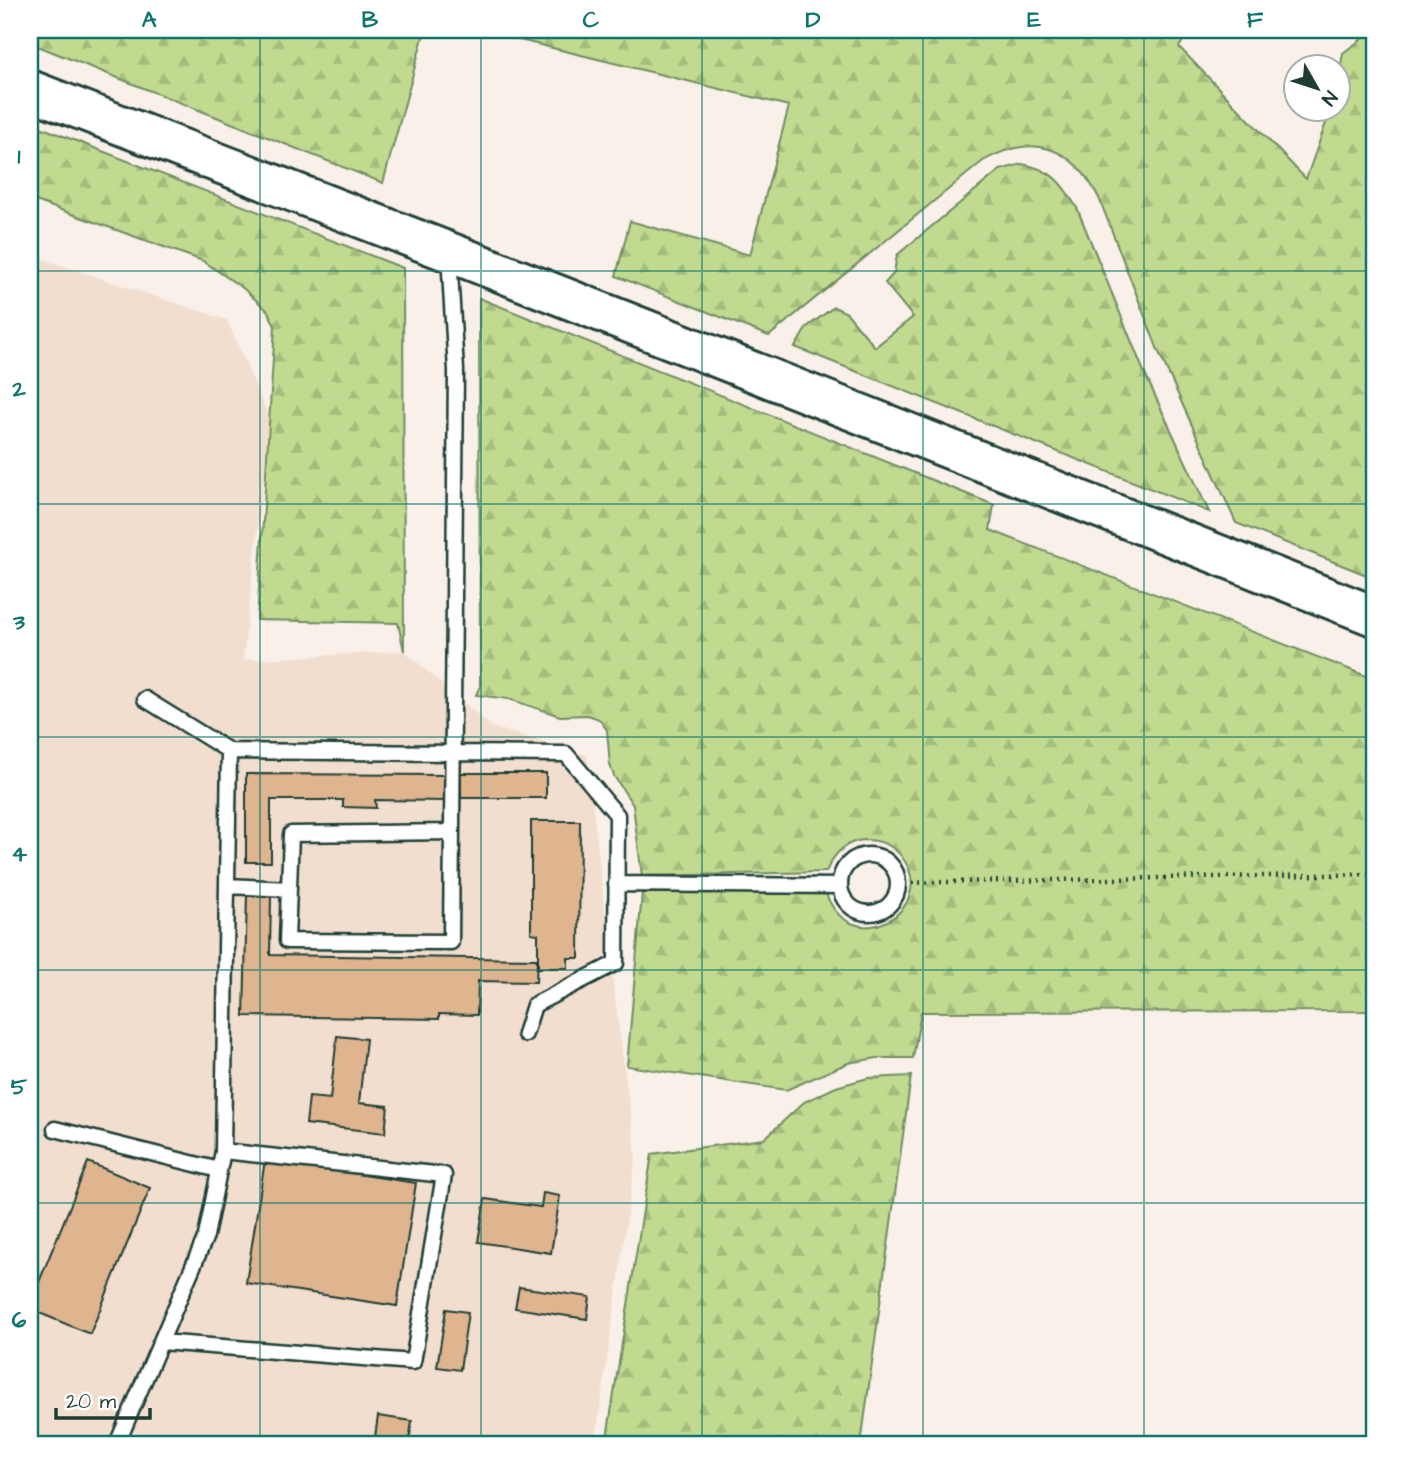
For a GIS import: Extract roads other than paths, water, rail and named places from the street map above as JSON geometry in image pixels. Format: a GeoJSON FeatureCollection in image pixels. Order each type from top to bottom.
{"type":"FeatureCollection","features":[{"type":"Feature","properties":{"kind":"main road"},"geometry":{"type":"LineString","coordinates":[[30,90],[449,251],[1374,615]]}},
{"type":"Feature","properties":{"kind":"lane"},"geometry":{"type":"LineString","coordinates":[[449,251],[456,370],[452,832],[450,942],[287,941],[291,834],[452,832]]}},
{"type":"Feature","properties":{"kind":"lane"},"geometry":{"type":"LineString","coordinates":[[145,699],[229,751],[566,754],[617,815],[616,963],[534,1005],[525,1034]]}},
{"type":"Feature","properties":{"kind":"lane"},"geometry":{"type":"LineString","coordinates":[[117,1444],[206,1236],[223,1151],[229,751]]}},
{"type":"Feature","properties":{"kind":"lane"},"geometry":{"type":"LineString","coordinates":[[868,855],[885,860],[892,866],[898,883],[893,900],[886,908],[866,913],[848,905],[840,886],[845,867],[851,861],[868,855]]}},
{"type":"Feature","properties":{"kind":"lane"},"geometry":{"type":"LineString","coordinates":[[616,884],[840,886]]}},
{"type":"Feature","properties":{"kind":"lane"},"geometry":{"type":"LineString","coordinates":[[227,886],[289,890]]}},
{"type":"Feature","properties":{"kind":"lane"},"geometry":{"type":"LineString","coordinates":[[55,1129],[219,1170]]}},
{"type":"Feature","properties":{"kind":"lane"},"geometry":{"type":"LineString","coordinates":[[161,1342],[412,1362],[444,1175],[223,1151]]}}]}
